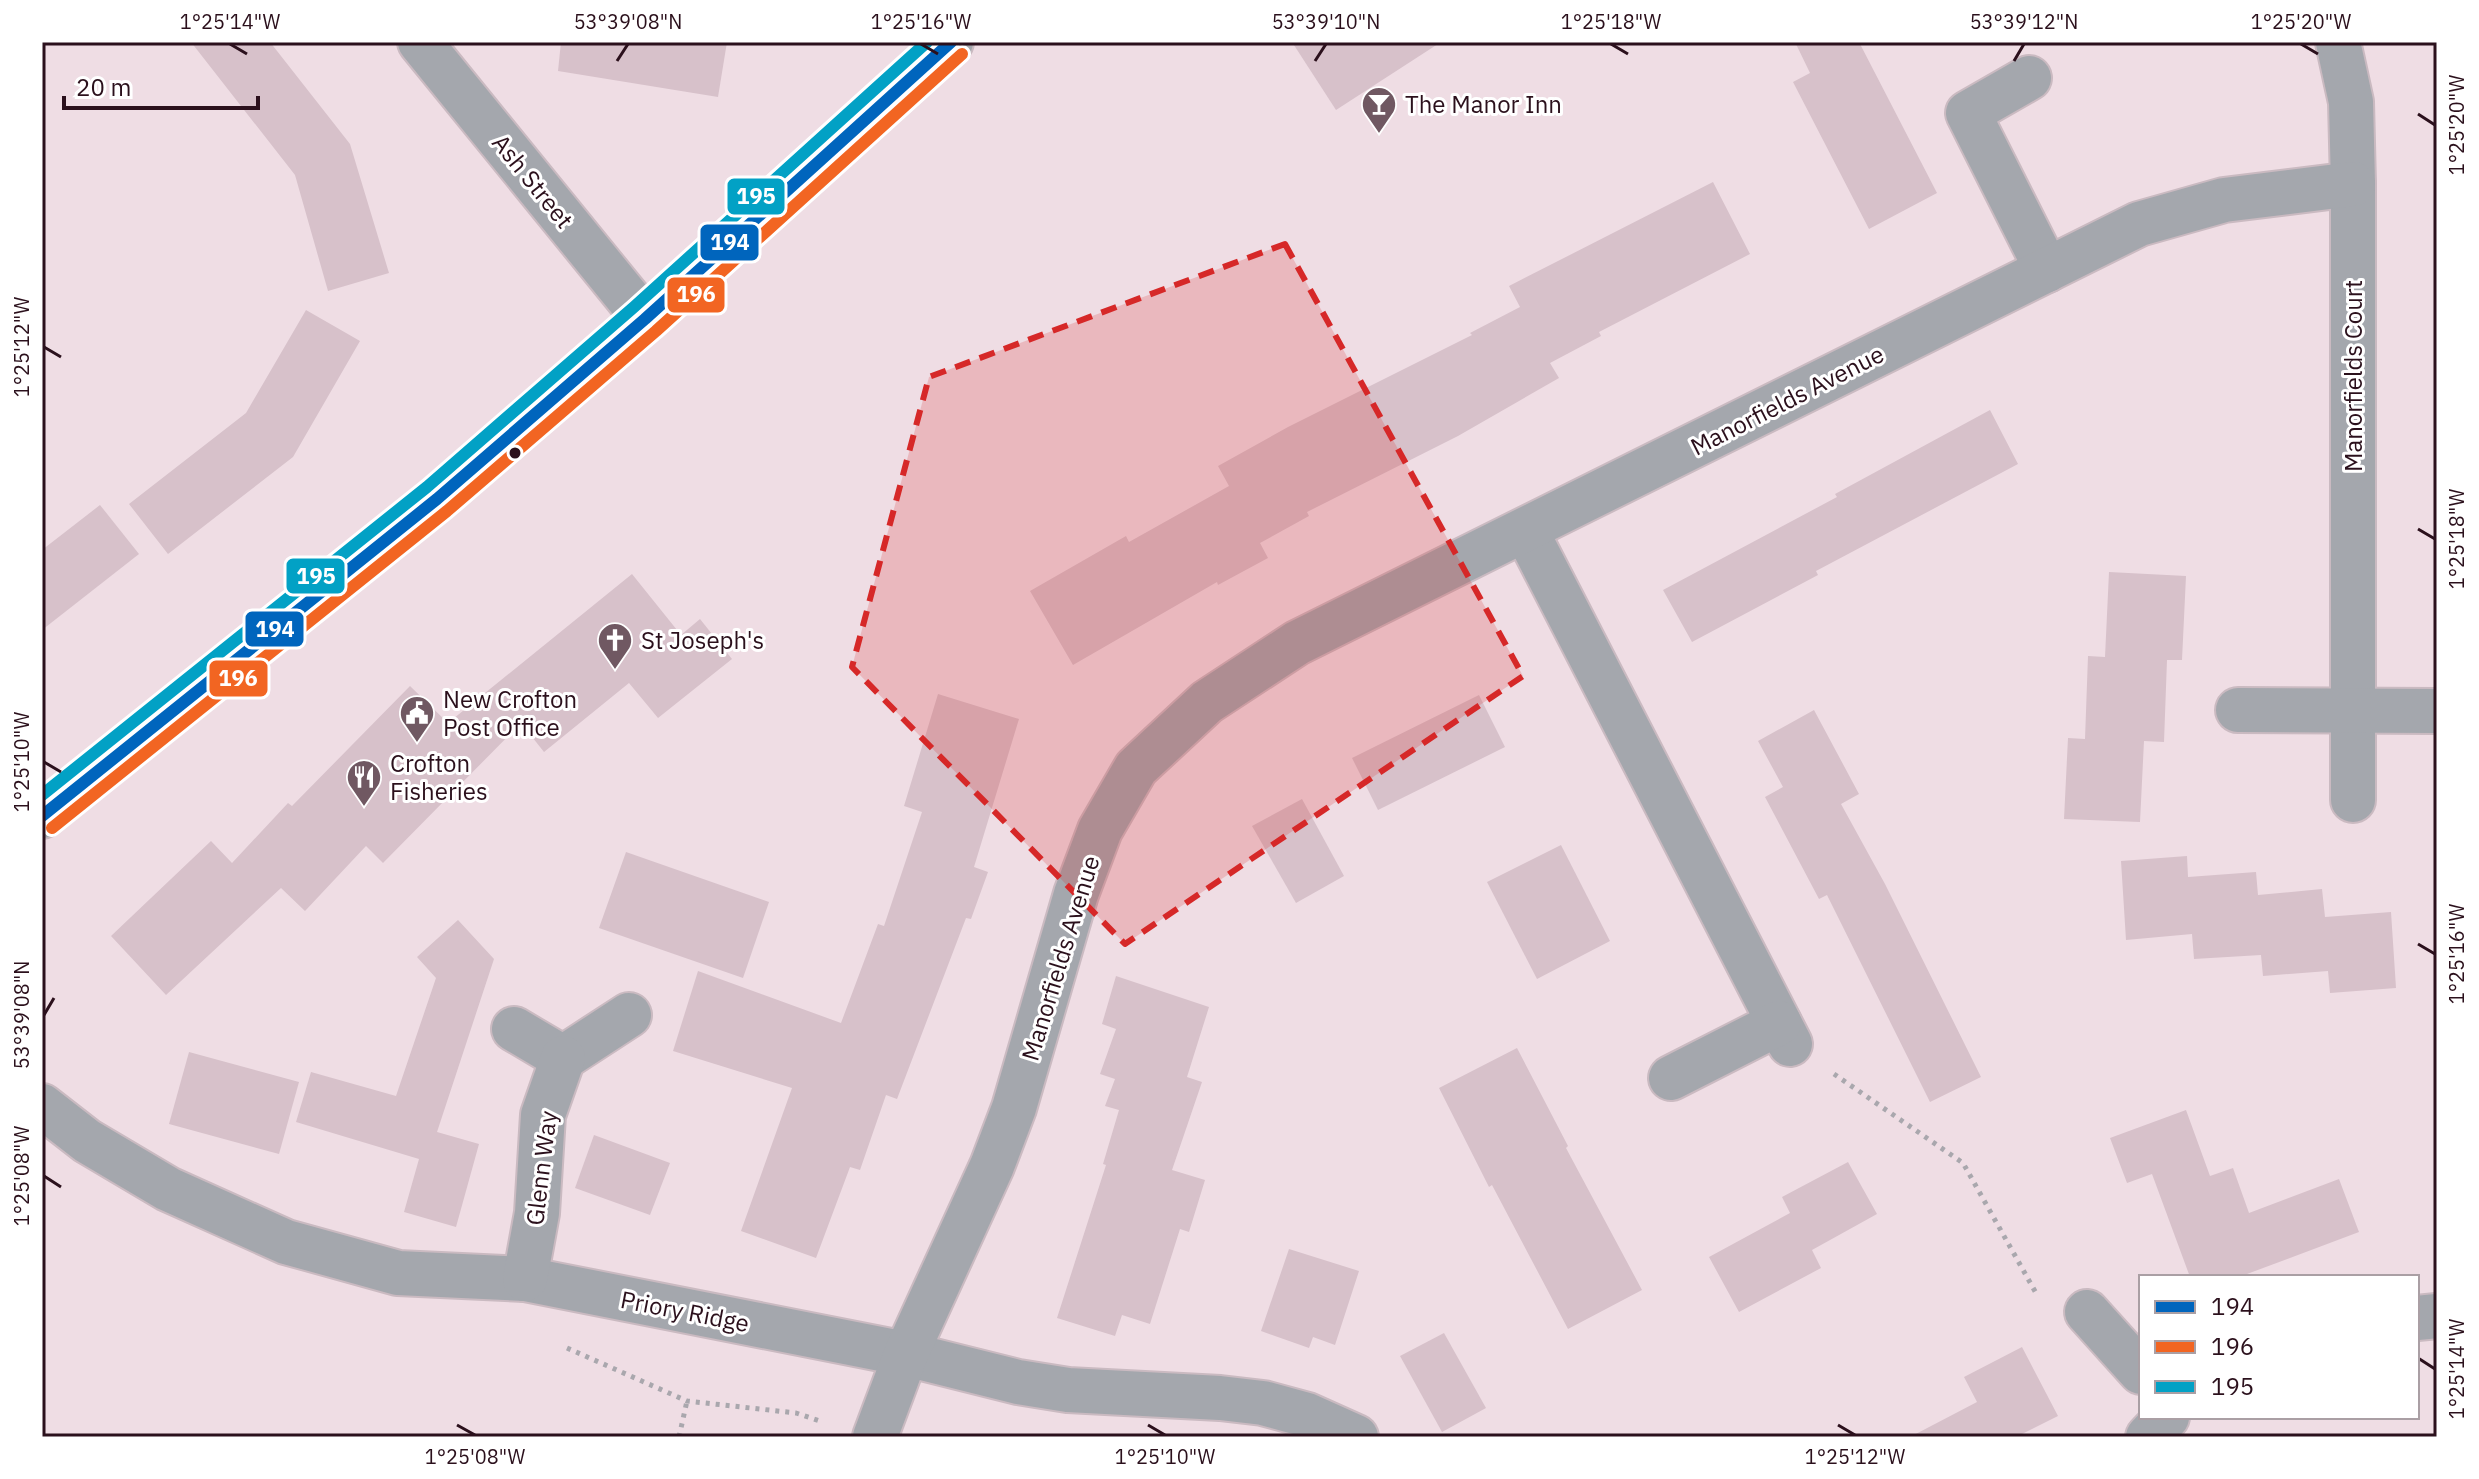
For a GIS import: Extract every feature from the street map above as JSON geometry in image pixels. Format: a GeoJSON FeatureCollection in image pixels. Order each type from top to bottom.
{"type":"FeatureCollection","features":[{"type":"Feature","properties":{"kind":"street","name":"Ash Street"},"geometry":{"type":"LineString","coordinates":[[420,42],[645,319]]}},
{"type":"Feature","properties":{"kind":"street"},"geometry":{"type":"LineString","coordinates":[[42,816],[437,499],[645,319],[951,42]]}},
{"type":"Feature","properties":{"kind":"street","name":"Manorfields Court"},"geometry":{"type":"LineString","coordinates":[[2338,42],[2351,102],[2353,184],[2353,800]]}},
{"type":"Feature","properties":{"kind":"street"},"geometry":{"type":"LineString","coordinates":[[2029,78],[1968,113],[2047,270]]}},
{"type":"Feature","properties":{"kind":"street","name":"Manorfields Avenue"},"geometry":{"type":"LineString","coordinates":[[856,1432],[906,1354],[992,1166],[1014,1108],[1076,894],[1100,830],[1136,768],[1207,702],[1297,643],[2139,224],[2224,200],[2353,184]]}},
{"type":"Feature","properties":{"kind":"street"},"geometry":{"type":"LineString","coordinates":[[1526,531],[1784,1033],[1671,1078]]}},
{"type":"Feature","properties":{"kind":"street"},"geometry":{"type":"LineString","coordinates":[[2238,710],[2437,711]]}},
{"type":"Feature","properties":{"kind":"street"},"geometry":{"type":"LineString","coordinates":[[514,1029],[563,1058],[629,1015]]}},
{"type":"Feature","properties":{"kind":"street","name":"Glenn Way"},"geometry":{"type":"LineString","coordinates":[[525,1279],[537,1213],[543,1115],[563,1058]]}},
{"type":"Feature","properties":{"kind":"street","name":"Priory Ridge"},"geometry":{"type":"LineString","coordinates":[[42,1106],[87,1141],[168,1189],[286,1242],[398,1273],[525,1279],[906,1354],[1018,1382],[1068,1390],[1263,1403],[1307,1415],[1356,1437]]}},
{"type":"Feature","properties":{"kind":"street"},"geometry":{"type":"LineString","coordinates":[[2087,1312],[2139,1370]]}},
{"type":"Feature","properties":{"kind":"street"},"geometry":{"type":"LineString","coordinates":[[2148,1437],[2165,1419]]}},
{"type":"Feature","properties":{"kind":"path"},"geometry":{"type":"LineString","coordinates":[[1784,1033],[1963,1163],[2035,1292],[2087,1312]]}},
{"type":"Feature","properties":{"kind":"path"},"geometry":{"type":"LineString","coordinates":[[557,1343],[687,1401],[796,1413],[856,1432]]}},
{"type":"Feature","properties":{"kind":"path"},"geometry":{"type":"LineString","coordinates":[[679,1437],[687,1401]]}},
{"type":"Feature","properties":{"kind":"highlighted area"},"geometry":{"type":"Polygon","coordinates":[[[1285,244],[1523,676],[1125,944],[852,667],[929,377],[1285,244]]]}},
{"type":"Feature","properties":{"kind":"building"},"geometry":{"type":"Polygon","coordinates":[[[191,42],[270,42],[350,144],[389,273],[328,291],[295,175],[191,42]]]}},
{"type":"Feature","properties":{"kind":"building"},"geometry":{"type":"Polygon","coordinates":[[[561,42],[727,42],[718,97],[558,71],[561,42]]]}},
{"type":"Feature","properties":{"kind":"building"},"geometry":{"type":"Polygon","coordinates":[[[1292,42],[1441,42],[1336,110],[1292,42]]]}},
{"type":"Feature","properties":{"kind":"building"},"geometry":{"type":"Polygon","coordinates":[[[1795,42],[1859,42],[1937,193],[1869,229],[1793,82],[1810,73],[1795,42]]]}},
{"type":"Feature","properties":{"kind":"building"},"geometry":{"type":"Polygon","coordinates":[[[1713,182],[1750,254],[1599,332],[1601,336],[1550,363],[1559,378],[1458,436],[1307,512],[1309,516],[1260,543],[1268,558],[1218,585],[1217,582],[1073,665],[1030,591],[1126,536],[1129,542],[1229,486],[1218,466],[1288,427],[1472,335],[1470,333],[1520,307],[1509,286],[1713,182]]]}},
{"type":"Feature","properties":{"kind":"building"},"geometry":{"type":"Polygon","coordinates":[[[306,310],[360,341],[293,457],[168,554],[129,504],[246,413],[306,310]]]}},
{"type":"Feature","properties":{"kind":"building"},"geometry":{"type":"Polygon","coordinates":[[[1990,410],[2018,464],[1816,571],[1818,575],[1692,642],[1663,590],[1837,497],[1835,494],[1990,410]]]}},
{"type":"Feature","properties":{"kind":"building"},"geometry":{"type":"Polygon","coordinates":[[[100,505],[139,554],[42,630],[42,550],[100,505]]]}},
{"type":"Feature","properties":{"kind":"building"},"geometry":{"type":"Polygon","coordinates":[[[2109,572],[2186,576],[2182,660],[2167,660],[2164,742],[2144,741],[2140,822],[2064,819],[2068,738],[2085,739],[2088,656],[2105,657],[2109,572]]]}},
{"type":"Feature","properties":{"kind":"building"},"geometry":{"type":"Polygon","coordinates":[[[632,574],[681,635],[700,619],[732,659],[658,718],[629,683],[544,752],[521,723],[383,863],[366,846],[305,911],[281,888],[166,995],[111,936],[211,841],[232,863],[288,803],[292,806],[410,686],[448,723],[632,574]]]}},
{"type":"Feature","properties":{"kind":"building"},"geometry":{"type":"Polygon","coordinates":[[[938,694],[1019,719],[974,867],[988,872],[971,919],[966,918],[897,1099],[886,1095],[860,1170],[850,1167],[816,1258],[741,1231],[792,1088],[673,1051],[698,971],[841,1023],[878,924],[884,926],[922,812],[904,806],[938,694]]]}},
{"type":"Feature","properties":{"kind":"building"},"geometry":{"type":"Polygon","coordinates":[[[1479,695],[1505,747],[1378,810],[1352,758],[1479,695]]]}},
{"type":"Feature","properties":{"kind":"building"},"geometry":{"type":"Polygon","coordinates":[[[1814,710],[1859,794],[1841,804],[1885,884],[1981,1077],[1930,1102],[1827,895],[1819,899],[1765,797],[1783,787],[1758,741],[1814,710]]]}},
{"type":"Feature","properties":{"kind":"building"},"geometry":{"type":"Polygon","coordinates":[[[1302,799],[1344,876],[1296,903],[1252,826],[1302,799]]]}},
{"type":"Feature","properties":{"kind":"building"},"geometry":{"type":"Polygon","coordinates":[[[1561,845],[1610,941],[1537,979],[1487,882],[1561,845]]]}},
{"type":"Feature","properties":{"kind":"building"},"geometry":{"type":"Polygon","coordinates":[[[626,852],[769,902],[743,978],[599,928],[626,852]]]}},
{"type":"Feature","properties":{"kind":"building"},"geometry":{"type":"Polygon","coordinates":[[[2187,856],[2188,877],[2256,872],[2258,895],[2322,889],[2325,917],[2391,912],[2396,988],[2330,993],[2328,971],[2263,976],[2261,955],[2194,959],[2192,934],[2126,940],[2121,861],[2187,856]]]}},
{"type":"Feature","properties":{"kind":"building"},"geometry":{"type":"Polygon","coordinates":[[[458,920],[494,959],[437,1132],[479,1144],[456,1227],[404,1212],[419,1159],[296,1122],[311,1072],[396,1096],[436,978],[417,957],[458,920]]]}},
{"type":"Feature","properties":{"kind":"building"},"geometry":{"type":"Polygon","coordinates":[[[1116,976],[1209,1007],[1187,1077],[1202,1082],[1172,1170],[1205,1180],[1189,1232],[1180,1229],[1150,1324],[1122,1315],[1115,1336],[1057,1318],[1106,1165],[1103,1164],[1119,1110],[1105,1106],[1115,1079],[1100,1074],[1116,1029],[1102,1024],[1116,976]]]}},
{"type":"Feature","properties":{"kind":"building"},"geometry":{"type":"Polygon","coordinates":[[[1517,1048],[1642,1290],[1568,1329],[1492,1185],[1489,1187],[1439,1088],[1517,1048]]]}},
{"type":"Feature","properties":{"kind":"building"},"geometry":{"type":"Polygon","coordinates":[[[189,1052],[299,1082],[279,1154],[169,1124],[189,1052]]]}},
{"type":"Feature","properties":{"kind":"building"},"geometry":{"type":"Polygon","coordinates":[[[2186,1110],[2210,1176],[2233,1168],[2249,1213],[2339,1179],[2359,1232],[2244,1275],[2189,1275],[2152,1174],[2127,1183],[2110,1138],[2186,1110]]]}},
{"type":"Feature","properties":{"kind":"building"},"geometry":{"type":"Polygon","coordinates":[[[594,1135],[670,1163],[650,1215],[575,1188],[594,1135]]]}},
{"type":"Feature","properties":{"kind":"building"},"geometry":{"type":"Polygon","coordinates":[[[1848,1162],[1877,1214],[1812,1250],[1821,1268],[1739,1312],[1709,1257],[1790,1213],[1782,1197],[1848,1162]]]}},
{"type":"Feature","properties":{"kind":"building"},"geometry":{"type":"Polygon","coordinates":[[[1289,1249],[1359,1271],[1335,1345],[1313,1337],[1309,1348],[1261,1331],[1289,1249]]]}},
{"type":"Feature","properties":{"kind":"building"},"geometry":{"type":"Polygon","coordinates":[[[1444,1333],[1486,1408],[1442,1432],[1400,1356],[1444,1333]]]}},
{"type":"Feature","properties":{"kind":"building"},"geometry":{"type":"Polygon","coordinates":[[[2022,1347],[2058,1416],[2016,1437],[1910,1437],[1977,1402],[1964,1377],[2022,1347]]]}},
{"type":"Feature","properties":{"kind":"transit line","name":"195"},"geometry":{"type":"LineString","coordinates":[[42,795],[427,487],[634,307],[927,42]]}},
{"type":"Feature","properties":{"kind":"transit line","name":"194"},"geometry":{"type":"LineString","coordinates":[[42,816],[437,499],[645,319],[951,42]]}},
{"type":"Feature","properties":{"kind":"transit line","name":"196"},"geometry":{"type":"LineString","coordinates":[[52,828],[447,511],[656,331],[962,54]]}},
{"type":"Feature","properties":{"kind":"place","name":"The Manor Inn"},"geometry":{"type":"Point","coordinates":[1379,135]}},
{"type":"Feature","properties":{"kind":"place","name":"St Joseph's"},"geometry":{"type":"Point","coordinates":[615,671]}},
{"type":"Feature","properties":{"kind":"place","name":"New Crofton Post Office"},"geometry":{"type":"Point","coordinates":[417,744]}},
{"type":"Feature","properties":{"kind":"place","name":"Crofton Fisheries"},"geometry":{"type":"Point","coordinates":[364,808]}}]}
